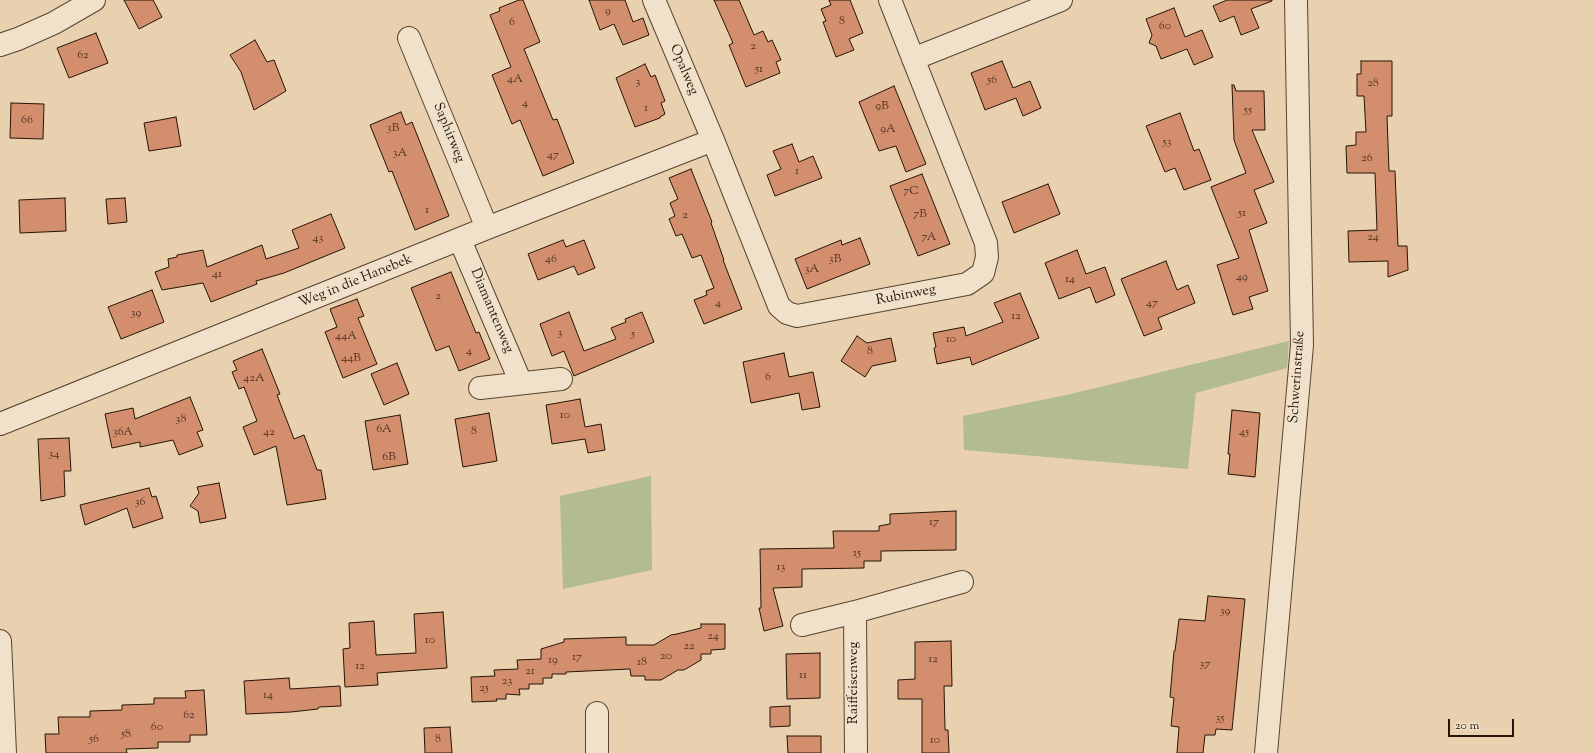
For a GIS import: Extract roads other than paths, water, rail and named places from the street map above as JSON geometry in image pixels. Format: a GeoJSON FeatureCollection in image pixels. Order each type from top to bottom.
{"type":"FeatureCollection","features":[{"type":"Feature","properties":{"kind":"street"},"geometry":{"type":"LineString","coordinates":[[0,45],[18,39],[54,22],[94,0]]}},
{"type":"Feature","properties":{"kind":"street","name":"Opalweg"},"geometry":{"type":"LineString","coordinates":[[654,0],[713,140]]}},
{"type":"Feature","properties":{"kind":"street"},"geometry":{"type":"LineString","coordinates":[[890,0],[913,59],[1061,0]]}},
{"type":"Feature","properties":{"kind":"street","name":"Schwerinstraße"},"geometry":{"type":"LineString","coordinates":[[1266,753],[1302,345],[1296,0]]}},
{"type":"Feature","properties":{"kind":"street","name":"Saphirweg"},"geometry":{"type":"LineString","coordinates":[[409,38],[487,228]]}},
{"type":"Feature","properties":{"kind":"street","name":"Rubinweg"},"geometry":{"type":"LineString","coordinates":[[713,140],[779,306],[788,313],[797,316],[810,314],[967,284],[983,273],[987,257],[986,242],[913,59]]}},
{"type":"Feature","properties":{"kind":"street","name":"Weg in die Hanebek"},"geometry":{"type":"LineString","coordinates":[[0,424],[487,228],[713,140]]}},
{"type":"Feature","properties":{"kind":"street","name":"Diamantenweg"},"geometry":{"type":"LineString","coordinates":[[460,240],[521,383]]}},
{"type":"Feature","properties":{"kind":"street"},"geometry":{"type":"LineString","coordinates":[[480,388],[561,379]]}},
{"type":"Feature","properties":{"kind":"street"},"geometry":{"type":"LineString","coordinates":[[802,625],[855,612],[962,582]]}},
{"type":"Feature","properties":{"kind":"street","name":"Raiffeisenweg"},"geometry":{"type":"LineString","coordinates":[[855,612],[856,753]]}},
{"type":"Feature","properties":{"kind":"street"},"geometry":{"type":"LineString","coordinates":[[0,642],[5,753]]}},
{"type":"Feature","properties":{"kind":"street"},"geometry":{"type":"LineString","coordinates":[[597,713],[598,753]]}}]}
